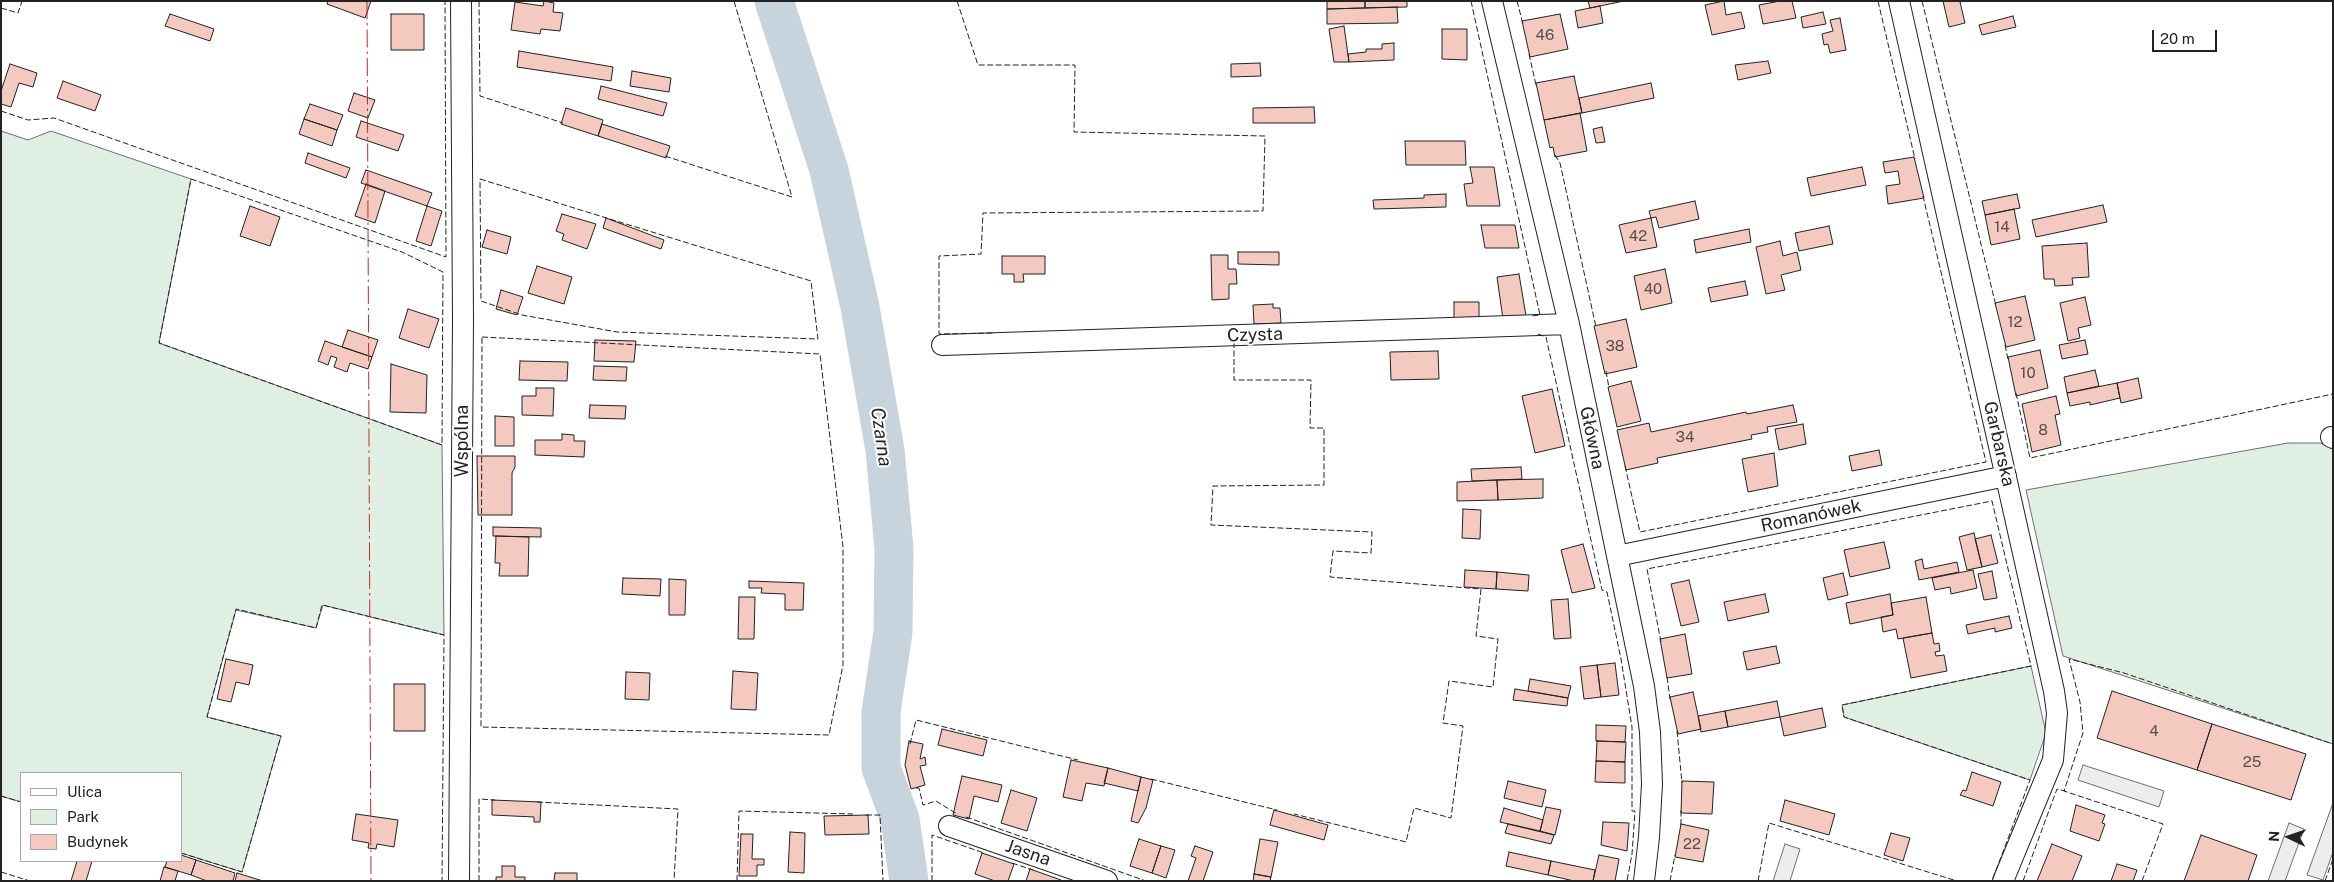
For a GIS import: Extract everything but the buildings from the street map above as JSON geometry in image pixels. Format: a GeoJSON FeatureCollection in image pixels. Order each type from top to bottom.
{"type":"FeatureCollection","features":[{"type":"Feature","properties":{"kind":"street","name":"Wspólna"},"geometry":{"type":"LineString","coordinates":[[459,881],[463,329],[461,1]]}},
{"type":"Feature","properties":{"kind":"street","name":"Główna"},"geometry":{"type":"LineString","coordinates":[[1492,1],[1569,324],[1644,686],[1650,732],[1652,784],[1644,881]]}},
{"type":"Feature","properties":{"kind":"street","name":"Garbarska"},"geometry":{"type":"LineString","coordinates":[[1899,1],[2054,690],[2057,713],[2052,760],[2003,881]]}},
{"type":"Feature","properties":{"kind":"street","name":"Czysta"},"geometry":{"type":"LineString","coordinates":[[942,345],[1569,324]]}},
{"type":"Feature","properties":{"kind":"street","name":"Romanówek"},"geometry":{"type":"LineString","coordinates":[[1616,556],[2006,476]]}},
{"type":"Feature","properties":{"kind":"street","name":"Jasna"},"geometry":{"type":"LineString","coordinates":[[949,826],[1107,881]]}},
{"type":"Feature","properties":{"kind":"green space"},"geometry":{"type":"Polygon","coordinates":[[[1,131],[28,140],[51,131],[191,179],[159,343],[442,445],[444,635],[323,605],[316,628],[236,610],[207,717],[281,736],[242,872],[182,853],[182,772],[20,772],[20,802],[1,796],[1,131]]]}},
{"type":"Feature","properties":{"kind":"green space"},"geometry":{"type":"Polygon","coordinates":[[[2288,443],[2320,443],[2333,447],[2333,744],[2063,656],[2026,490],[2288,443]]]}},
{"type":"Feature","properties":{"kind":"green space"},"geometry":{"type":"Polygon","coordinates":[[[2031,666],[2046,733],[2030,780],[1844,717],[1842,705],[2031,666]]]}},
{"type":"Feature","properties":{"kind":"shaded area"},"geometry":{"type":"Polygon","coordinates":[[[2083,765],[2164,791],[2159,807],[2078,780],[2083,765]]]}},
{"type":"Feature","properties":{"kind":"shaded area"},"geometry":{"type":"Polygon","coordinates":[[[2333,803],[2333,852],[2323,880],[2307,875],[2333,803]]]}},
{"type":"Feature","properties":{"kind":"shaded area"},"geometry":{"type":"Polygon","coordinates":[[[2289,823],[2304,829],[2285,881],[2268,881],[2289,823]]]}},
{"type":"Feature","properties":{"kind":"shaded area"},"geometry":{"type":"Polygon","coordinates":[[[1785,844],[1800,849],[1790,881],[1773,881],[1785,844]]]}},
{"type":"Feature","properties":{"kind":"waterway","name":"Czarna"},"geometry":{"type":"LineString","coordinates":[[774,1],[829,170],[860,307],[885,450],[894,549],[893,632],[881,712],[881,768],[900,819],[909,881]]}},
{"type":"Feature","properties":{"kind":"fence"},"geometry":{"type":"LineString","coordinates":[[1,8],[18,13],[22,1]]}},
{"type":"Feature","properties":{"kind":"fence"},"geometry":{"type":"LineString","coordinates":[[1,111],[28,120],[54,118],[446,257],[445,1]]}},
{"type":"Feature","properties":{"kind":"fence"},"geometry":{"type":"LineString","coordinates":[[479,1],[480,96],[563,123]]}},
{"type":"Feature","properties":{"kind":"fence"},"geometry":{"type":"LineString","coordinates":[[665,156],[792,197],[734,1]]}},
{"type":"Feature","properties":{"kind":"fence"},"geometry":{"type":"LineString","coordinates":[[957,1],[978,65],[1075,65],[1074,132],[1265,136],[1263,211],[983,213],[981,254],[939,256],[939,334],[994,333]]}},
{"type":"Feature","properties":{"kind":"fence"},"geometry":{"type":"LineString","coordinates":[[1471,1],[1540,315],[1531,316]]}},
{"type":"Feature","properties":{"kind":"fence"},"geometry":{"type":"LineString","coordinates":[[1517,1],[1523,24]]}},
{"type":"Feature","properties":{"kind":"fence"},"geometry":{"type":"LineString","coordinates":[[1878,1],[1915,159]]}},
{"type":"Feature","properties":{"kind":"fence"},"geometry":{"type":"LineString","coordinates":[[1922,1],[1996,306]]}},
{"type":"Feature","properties":{"kind":"fence"},"geometry":{"type":"LineString","coordinates":[[1529,54],[1536,85]]}},
{"type":"Feature","properties":{"kind":"fence"},"geometry":{"type":"LineString","coordinates":[[1555,155],[1560,163],[1596,327]]}},
{"type":"Feature","properties":{"kind":"fence"},"geometry":{"type":"LineString","coordinates":[[191,179],[402,252],[443,272],[442,445],[159,343],[191,179]]}},
{"type":"Feature","properties":{"kind":"fence"},"geometry":{"type":"LineString","coordinates":[[480,179],[811,281],[818,339],[617,332],[522,315],[481,301],[480,179]]}},
{"type":"Feature","properties":{"kind":"fence"},"geometry":{"type":"LineString","coordinates":[[1625,466],[1640,532],[1986,462],[1923,196]]}},
{"type":"Feature","properties":{"kind":"fence"},"geometry":{"type":"LineString","coordinates":[[1538,334],[1546,337],[1602,590],[1607,592],[1621,659],[1632,727],[1632,811],[1635,811],[1632,854],[1627,881]]}},
{"type":"Feature","properties":{"kind":"fence"},"geometry":{"type":"LineString","coordinates":[[482,337],[820,354],[843,547],[843,665],[829,735],[481,727],[482,337]]}},
{"type":"Feature","properties":{"kind":"fence"},"geometry":{"type":"LineString","coordinates":[[1234,342],[1234,380],[1311,380],[1310,428],[1324,428],[1324,485],[1213,486],[1211,525],[1372,532],[1371,553],[1333,551],[1330,577],[1481,589],[1476,636],[1498,639],[1493,687],[1449,681],[1443,723],[1463,726],[1451,818],[1414,808],[1406,842],[1294,814]]}},
{"type":"Feature","properties":{"kind":"fence"},"geometry":{"type":"LineString","coordinates":[[2005,345],[2008,359]]}},
{"type":"Feature","properties":{"kind":"fence"},"geometry":{"type":"LineString","coordinates":[[1606,371],[1609,388]]}},
{"type":"Feature","properties":{"kind":"fence"},"geometry":{"type":"LineString","coordinates":[[2016,393],[2030,458],[2333,394]]}},
{"type":"Feature","properties":{"kind":"fence"},"geometry":{"type":"LineString","coordinates":[[1661,642],[1647,569],[1992,501],[2031,666],[1842,705],[1844,717],[2030,780],[1992,881]]}},
{"type":"Feature","properties":{"kind":"fence"},"geometry":{"type":"LineString","coordinates":[[182,853],[242,872],[281,736],[207,717],[236,609],[316,628],[322,605],[444,635],[442,881]]}},
{"type":"Feature","properties":{"kind":"fence"},"geometry":{"type":"LineString","coordinates":[[2142,881],[2163,824],[2064,791],[2083,733],[2080,702],[2069,659],[2124,673],[2333,744]]}},
{"type":"Feature","properties":{"kind":"fence"},"geometry":{"type":"LineString","coordinates":[[1667,677],[1670,699]]}},
{"type":"Feature","properties":{"kind":"fence"},"geometry":{"type":"LineString","coordinates":[[910,744],[916,720],[1078,760]]}},
{"type":"Feature","properties":{"kind":"fence"},"geometry":{"type":"LineString","coordinates":[[1677,731],[1682,783]]}},
{"type":"Feature","properties":{"kind":"fence"},"geometry":{"type":"LineString","coordinates":[[1151,779],[1277,810]]}},
{"type":"Feature","properties":{"kind":"fence"},"geometry":{"type":"LineString","coordinates":[[916,788],[919,788],[923,805],[936,801],[957,814]]}},
{"type":"Feature","properties":{"kind":"fence"},"geometry":{"type":"LineString","coordinates":[[2023,881],[2057,789],[2065,791]]}},
{"type":"Feature","properties":{"kind":"fence"},"geometry":{"type":"LineString","coordinates":[[1,796],[20,802]]}},
{"type":"Feature","properties":{"kind":"fence"},"geometry":{"type":"LineString","coordinates":[[479,881],[479,799],[495,800]]}},
{"type":"Feature","properties":{"kind":"fence"},"geometry":{"type":"LineString","coordinates":[[537,802],[678,809],[674,881]]}},
{"type":"Feature","properties":{"kind":"fence"},"geometry":{"type":"LineString","coordinates":[[1681,810],[1681,825]]}},
{"type":"Feature","properties":{"kind":"fence"},"geometry":{"type":"LineString","coordinates":[[737,881],[739,811],[853,814]]}},
{"type":"Feature","properties":{"kind":"fence"},"geometry":{"type":"LineString","coordinates":[[866,815],[880,815],[883,881]]}},
{"type":"Feature","properties":{"kind":"fence"},"geometry":{"type":"LineString","coordinates":[[966,817],[1146,881]]}},
{"type":"Feature","properties":{"kind":"fence"},"geometry":{"type":"LineString","coordinates":[[1758,881],[1769,823],[1957,881]]}},
{"type":"Feature","properties":{"kind":"fence"},"geometry":{"type":"LineString","coordinates":[[932,881],[932,835],[984,853]]}},
{"type":"Feature","properties":{"kind":"fence"},"geometry":{"type":"LineString","coordinates":[[1670,881],[1675,855]]}},
{"type":"Feature","properties":{"kind":"fence"},"geometry":{"type":"LineString","coordinates":[[2325,881],[2333,859]]}},
{"type":"Feature","properties":{"kind":"fence"},"geometry":{"type":"LineString","coordinates":[[1012,863],[1033,870]]}},
{"type":"Feature","properties":{"kind":"fence"},"geometry":{"type":"LineString","coordinates":[[1,872],[30,881]]}},
{"type":"Feature","properties":{"kind":"power"},"geometry":{"type":"LineString","coordinates":[[367,1],[371,881]]}}]}
